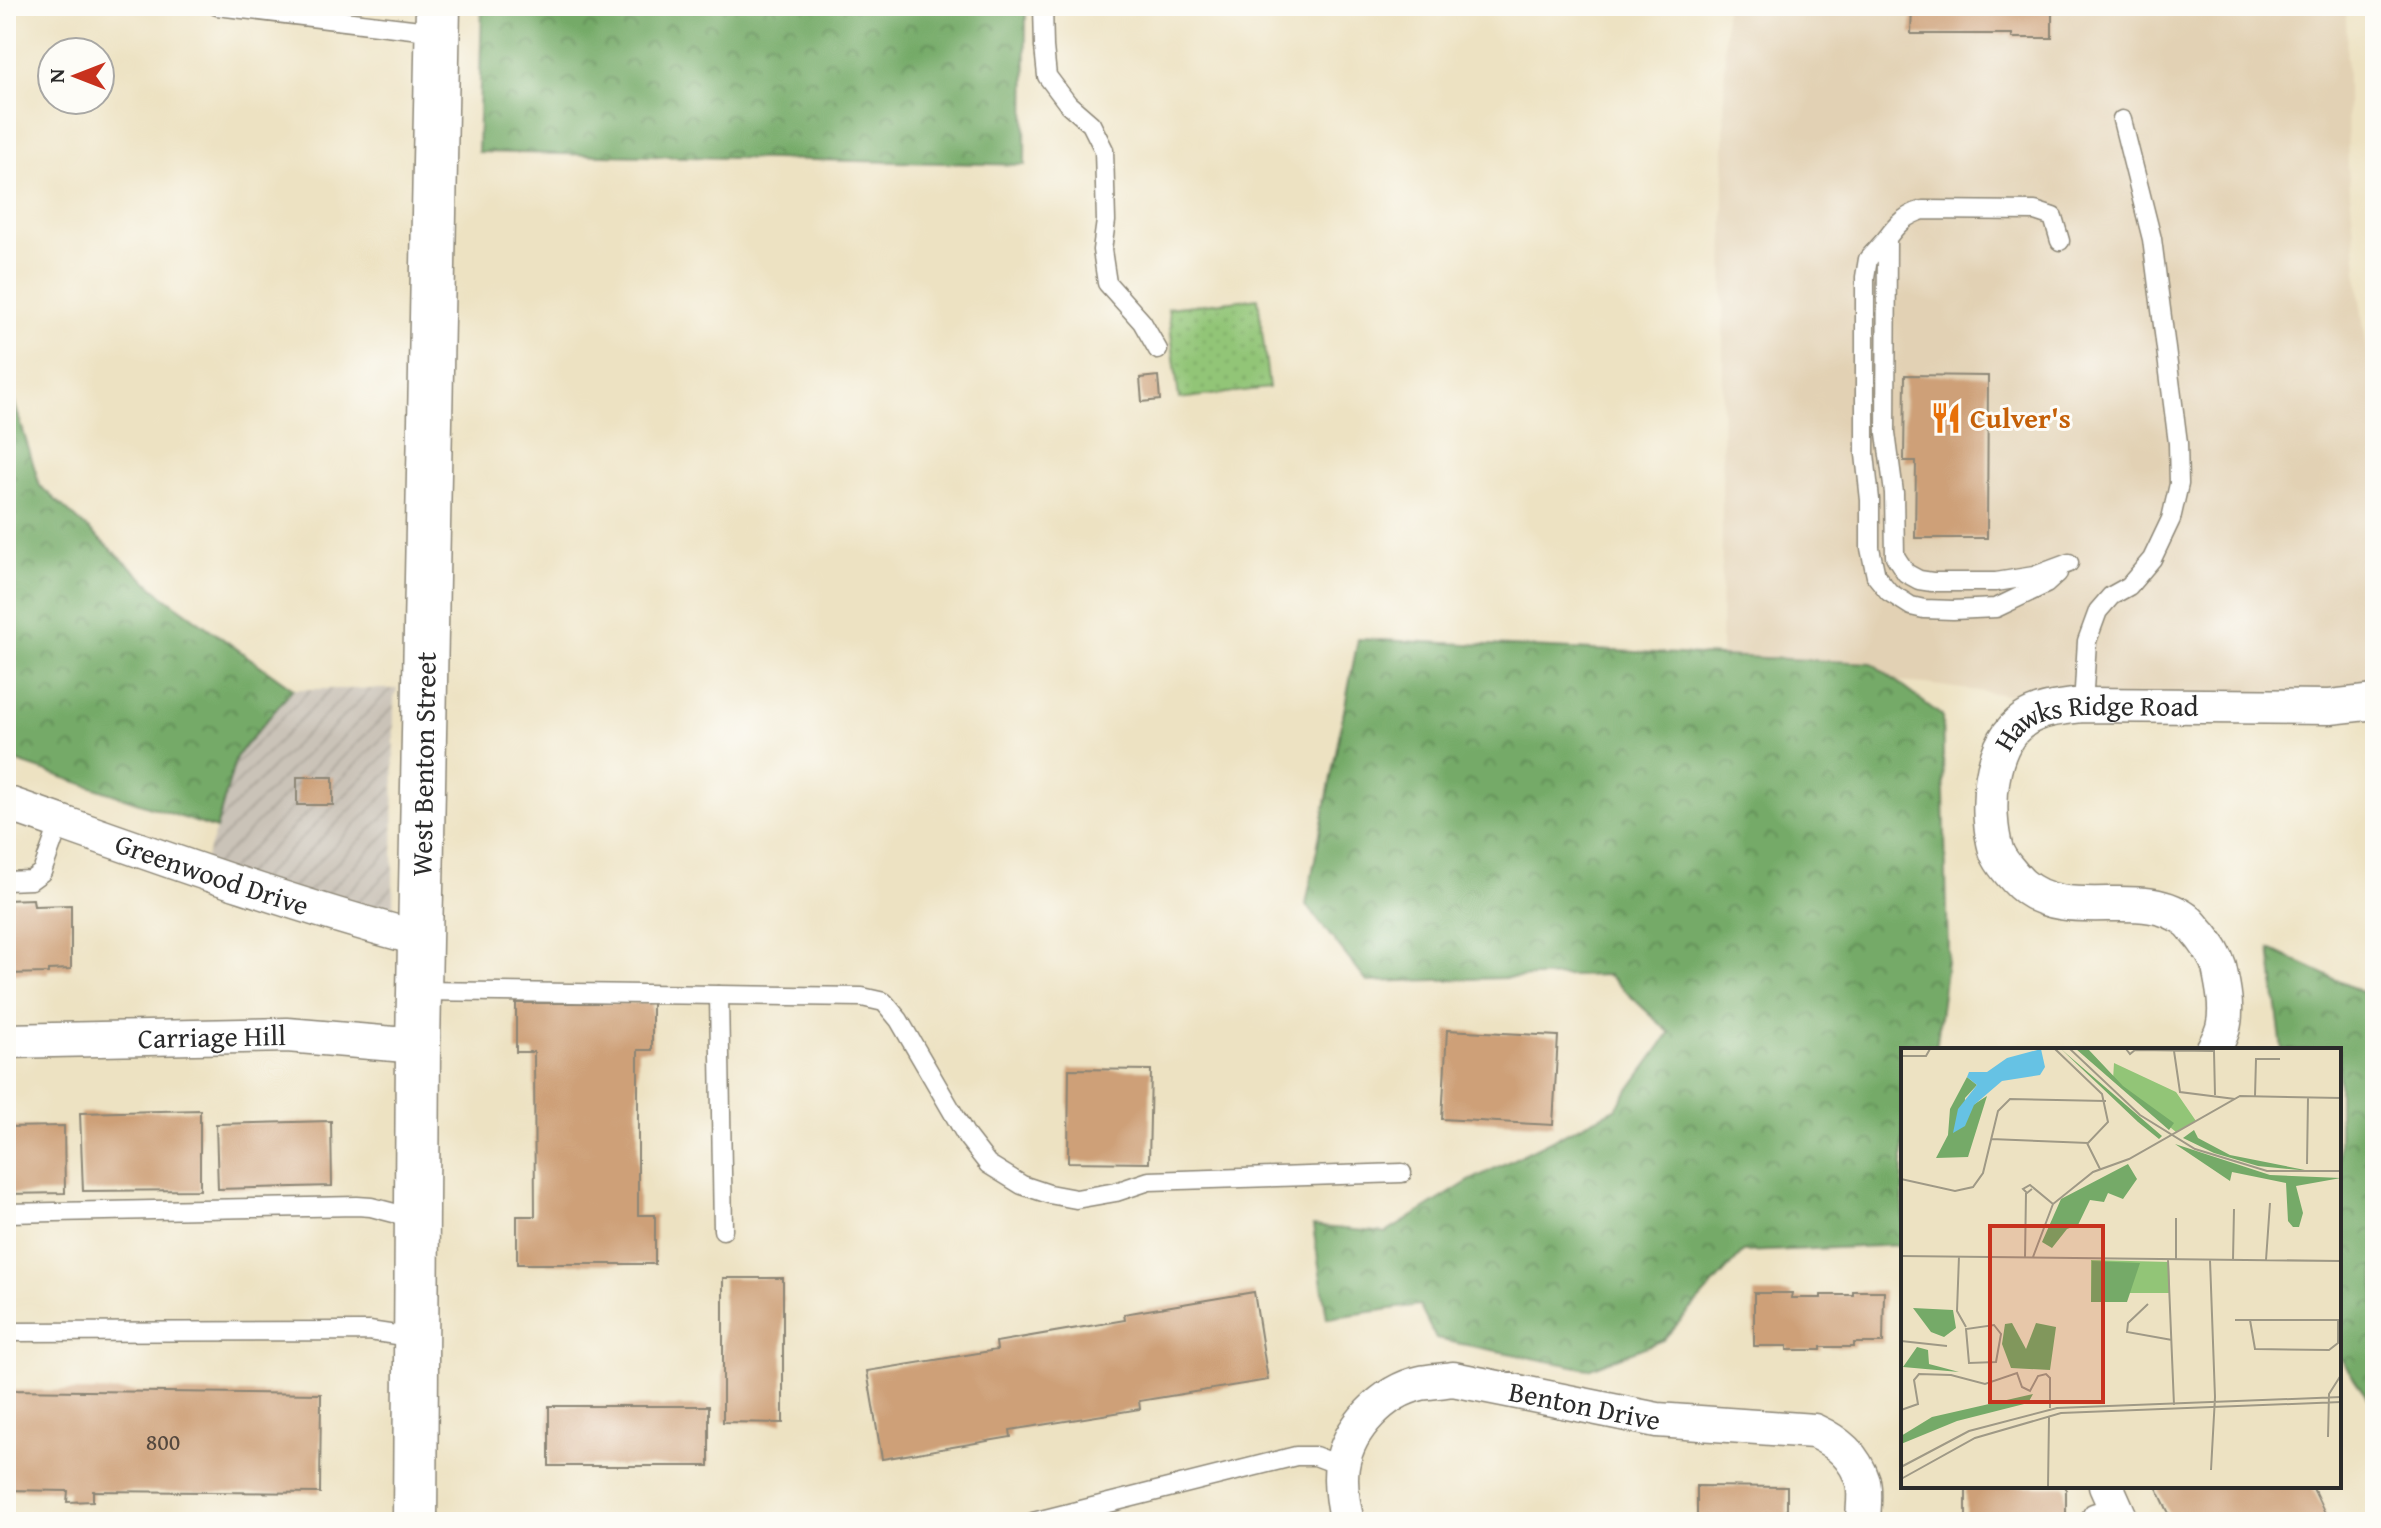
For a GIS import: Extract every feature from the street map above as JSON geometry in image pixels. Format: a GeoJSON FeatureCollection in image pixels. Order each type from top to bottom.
{"type":"FeatureCollection","features":[{"type":"Feature","properties":{"kind":"street","name":"West Benton Street"},"geometry":{"type":"LineString","coordinates":[[415,1522],[418,1046],[438,19]]}},
{"type":"Feature","properties":{"kind":"street","name":"Hawks Ridge Road"},"geometry":{"type":"LineString","coordinates":[[2214,1048],[2224,1026],[2224,989],[2215,954],[2188,922],[2161,908],[2116,904],[2074,905],[2041,898],[2020,883],[1996,853],[1990,815],[1993,775],[2002,744],[2024,720],[2052,709],[2083,705],[2330,707],[2375,702]]}},
{"type":"Feature","properties":{"kind":"street","name":"Greenwood Drive"},"geometry":{"type":"LineString","coordinates":[[6,803],[365,925],[421,939]]}},
{"type":"Feature","properties":{"kind":"street","name":"Carriage Hill"},"geometry":{"type":"LineString","coordinates":[[6,1041],[287,1035],[418,1046]]}},
{"type":"Feature","properties":{"kind":"street","name":"Benton Drive"},"geometry":{"type":"LineString","coordinates":[[1347,1522],[1342,1504],[1342,1466],[1348,1446],[1366,1417],[1388,1398],[1419,1383],[1453,1379],[1657,1420],[1814,1431],[1834,1440],[1849,1455],[1863,1483],[1863,1522]]}},
{"type":"Feature","properties":{"kind":"lane"},"geometry":{"type":"LineString","coordinates":[[217,6],[438,19]]}},
{"type":"Feature","properties":{"kind":"lane"},"geometry":{"type":"LineString","coordinates":[[1043,6],[1047,76],[1068,104],[1091,124],[1104,150],[1106,221],[1102,250],[1107,283],[1142,322],[1158,350]]}},
{"type":"Feature","properties":{"kind":"lane"},"geometry":{"type":"LineString","coordinates":[[2083,705],[2087,641],[2098,611],[2111,596],[2129,586],[2152,559],[2171,519],[2179,484],[2178,443],[2152,239],[2122,120]]}},
{"type":"Feature","properties":{"kind":"lane"},"geometry":{"type":"LineString","coordinates":[[1887,238],[1886,433],[1894,493],[1895,556],[1906,573],[1932,582],[1996,582],[2034,576],[2069,563],[2046,584],[1996,608],[1938,609],[1911,606],[1889,592],[1876,576],[1870,548],[1870,500],[1865,454],[1865,277],[1868,259],[1897,223],[1908,214],[1923,210],[2035,211],[2053,217],[2060,241]]}},
{"type":"Feature","properties":{"kind":"lane"},"geometry":{"type":"LineString","coordinates":[[6,881],[31,880],[42,872],[60,822]]}},
{"type":"Feature","properties":{"kind":"lane"},"geometry":{"type":"LineString","coordinates":[[419,991],[862,997],[884,1002],[899,1020],[967,1137],[988,1164],[1022,1185],[1076,1199],[1116,1192],[1149,1181],[1402,1173]]}},
{"type":"Feature","properties":{"kind":"lane"},"geometry":{"type":"LineString","coordinates":[[719,995],[723,1230]]}},
{"type":"Feature","properties":{"kind":"lane"},"geometry":{"type":"LineString","coordinates":[[6,1213],[357,1206],[417,1219]]}},
{"type":"Feature","properties":{"kind":"lane"},"geometry":{"type":"LineString","coordinates":[[6,1332],[369,1331],[416,1338]]}},
{"type":"Feature","properties":{"kind":"lane"},"geometry":{"type":"LineString","coordinates":[[1033,1522],[1296,1456],[1315,1456],[1342,1466]]}},
{"type":"Feature","properties":{"kind":"shaded area"},"geometry":{"type":"Polygon","coordinates":[[[1725,6],[2346,6],[2348,167],[2360,301],[2375,402],[2375,702],[2083,705],[1926,684],[1721,670],[1725,6]]]}},
{"type":"Feature","properties":{"kind":"shaded area"},"geometry":{"type":"Polygon","coordinates":[[[293,689],[397,689],[394,698],[393,932],[201,871],[236,757],[293,689]]]}},
{"type":"Feature","properties":{"kind":"green space"},"geometry":{"type":"Polygon","coordinates":[[[482,6],[1026,6],[1025,165],[478,152],[482,6]]]}},
{"type":"Feature","properties":{"kind":"green space"},"geometry":{"type":"Polygon","coordinates":[[[1258,298],[1269,388],[1179,399],[1168,308],[1258,298]]]}},
{"type":"Feature","properties":{"kind":"green space"},"geometry":{"type":"Polygon","coordinates":[[[6,375],[40,486],[162,595],[293,689],[236,757],[216,829],[6,758],[6,375]]]}},
{"type":"Feature","properties":{"kind":"green space"},"geometry":{"type":"Polygon","coordinates":[[[1358,639],[1872,663],[1942,716],[1948,953],[1936,1048],[1901,1048],[1901,1245],[1743,1252],[1663,1340],[1588,1369],[1436,1339],[1419,1305],[1327,1318],[1313,1226],[1386,1233],[1469,1181],[1615,1109],[1670,1033],[1608,975],[1367,982],[1306,905],[1358,639]]]}},
{"type":"Feature","properties":{"kind":"green space"},"geometry":{"type":"Polygon","coordinates":[[[2270,949],[2375,998],[2375,1409],[2341,1359],[2341,1048],[2282,1048],[2270,949]]]}},
{"type":"Feature","properties":{"kind":"building"},"geometry":{"type":"Polygon","coordinates":[[[1912,6],[2052,6],[2052,38],[2012,38],[2012,34],[1911,34],[1912,6]]]}},
{"type":"Feature","properties":{"kind":"building","name":"Culver's"},"geometry":{"type":"Polygon","coordinates":[[[1905,375],[1988,376],[1987,538],[1915,538],[1916,461],[1904,461],[1905,375]]]}},
{"type":"Feature","properties":{"kind":"building"},"geometry":{"type":"Polygon","coordinates":[[[1158,376],[1160,400],[1142,402],[1140,378],[1158,376]]]}},
{"type":"Feature","properties":{"kind":"building"},"geometry":{"type":"Polygon","coordinates":[[[297,777],[333,777],[333,805],[297,805],[297,777]]]}},
{"type":"Feature","properties":{"kind":"building"},"geometry":{"type":"Polygon","coordinates":[[[33,899],[34,906],[71,905],[71,969],[6,974],[6,900],[33,899]]]}},
{"type":"Feature","properties":{"kind":"building"},"geometry":{"type":"Polygon","coordinates":[[[516,1003],[652,1003],[652,1050],[638,1050],[638,1215],[655,1215],[655,1264],[517,1264],[517,1216],[535,1216],[534,1052],[516,1052],[516,1003]]]}},
{"type":"Feature","properties":{"kind":"building"},"geometry":{"type":"Polygon","coordinates":[[[1447,1030],[1558,1036],[1553,1125],[1442,1119],[1447,1030]]]}},
{"type":"Feature","properties":{"kind":"building"},"geometry":{"type":"Polygon","coordinates":[[[1069,1069],[1151,1070],[1149,1163],[1068,1162],[1069,1069]]]}},
{"type":"Feature","properties":{"kind":"building"},"geometry":{"type":"Polygon","coordinates":[[[200,1110],[200,1190],[83,1191],[80,1113],[200,1110]]]}},
{"type":"Feature","properties":{"kind":"building"},"geometry":{"type":"Polygon","coordinates":[[[331,1121],[332,1186],[218,1189],[216,1124],[331,1121]]]}},
{"type":"Feature","properties":{"kind":"building"},"geometry":{"type":"Polygon","coordinates":[[[64,1126],[65,1193],[6,1194],[6,1127],[64,1126]]]}},
{"type":"Feature","properties":{"kind":"building"},"geometry":{"type":"Polygon","coordinates":[[[723,1278],[783,1278],[783,1423],[723,1422],[723,1278]]]}},
{"type":"Feature","properties":{"kind":"building"},"geometry":{"type":"Polygon","coordinates":[[[1853,1291],[1884,1291],[1883,1343],[1854,1343],[1854,1347],[1821,1347],[1821,1350],[1754,1346],[1754,1293],[1792,1293],[1791,1298],[1821,1298],[1821,1295],[1853,1295],[1853,1291]]]}},
{"type":"Feature","properties":{"kind":"building"},"geometry":{"type":"Polygon","coordinates":[[[1254,1292],[1268,1380],[1139,1401],[1140,1409],[1010,1430],[1011,1437],[882,1459],[867,1371],[997,1350],[996,1342],[1125,1320],[1124,1314],[1254,1292]]]}},
{"type":"Feature","properties":{"kind":"building"},"geometry":{"type":"Polygon","coordinates":[[[6,1390],[321,1394],[320,1493],[93,1491],[93,1501],[67,1502],[68,1491],[6,1490],[6,1390]]]}},
{"type":"Feature","properties":{"kind":"building"},"geometry":{"type":"Polygon","coordinates":[[[549,1406],[709,1406],[709,1466],[549,1466],[549,1406]]]}},
{"type":"Feature","properties":{"kind":"building"},"geometry":{"type":"Polygon","coordinates":[[[1697,1486],[1787,1487],[1787,1522],[1697,1522],[1697,1486]]]}},
{"type":"Feature","properties":{"kind":"building"},"geometry":{"type":"Polygon","coordinates":[[[1966,1488],[2066,1488],[2066,1522],[1966,1522],[1966,1488]]]}},
{"type":"Feature","properties":{"kind":"building"},"geometry":{"type":"Polygon","coordinates":[[[2157,1488],[2313,1488],[2329,1522],[2173,1522],[2157,1488]]]}},
{"type":"Feature","properties":{"kind":"place","name":"Culver's"},"geometry":{"type":"Point","coordinates":[1946,418]}}]}
